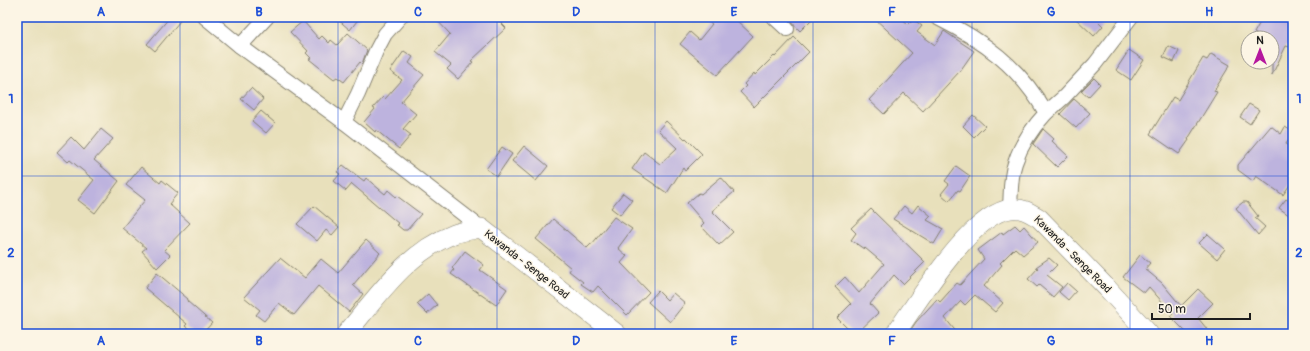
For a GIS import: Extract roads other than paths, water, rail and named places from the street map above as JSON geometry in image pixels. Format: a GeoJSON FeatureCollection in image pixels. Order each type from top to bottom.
{"type":"FeatureCollection","features":[{"type":"Feature","properties":{"kind":"street"},"geometry":{"type":"LineString","coordinates":[[206,17],[240,46],[344,122],[481,228]]}},
{"type":"Feature","properties":{"kind":"street"},"geometry":{"type":"LineString","coordinates":[[240,46],[267,17]]}},
{"type":"Feature","properties":{"kind":"street"},"geometry":{"type":"LineString","coordinates":[[344,122],[376,52],[386,34],[400,17]]}},
{"type":"Feature","properties":{"kind":"street"},"geometry":{"type":"LineString","coordinates":[[774,17],[787,29]]}},
{"type":"Feature","properties":{"kind":"street"},"geometry":{"type":"LineString","coordinates":[[936,17],[959,28],[1000,56],[1038,98],[1046,113]]}},
{"type":"Feature","properties":{"kind":"street"},"geometry":{"type":"LineString","coordinates":[[895,334],[955,250],[979,225],[994,215],[1010,209],[1011,181],[1014,163],[1036,123],[1064,97],[1095,64],[1131,17]]}},
{"type":"Feature","properties":{"kind":"street","name":"Kawanda - Senge Road"},"geometry":{"type":"LineString","coordinates":[[1010,209],[1027,210],[1039,218],[1149,334]]}},
{"type":"Feature","properties":{"kind":"street","name":"Kawanda - Senge Road"},"geometry":{"type":"LineString","coordinates":[[346,334],[402,269],[430,246],[454,234],[481,228],[617,334]]}}]}
